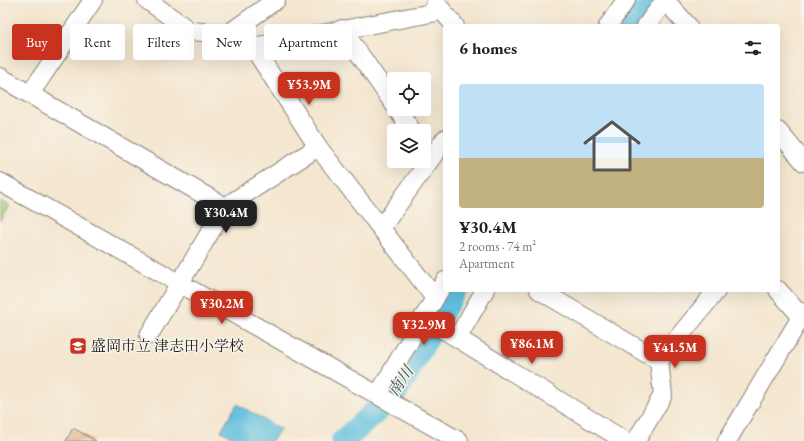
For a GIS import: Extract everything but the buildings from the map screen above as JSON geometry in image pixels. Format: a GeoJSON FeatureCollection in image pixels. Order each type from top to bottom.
{"type":"FeatureCollection","features":[{"type":"Feature","properties":{"kind":"street"},"geometry":{"type":"LineString","coordinates":[[30,94],[93,0]]}},
{"type":"Feature","properties":{"kind":"street"},"geometry":{"type":"LineString","coordinates":[[147,0],[190,30],[228,34],[276,0]]}},
{"type":"Feature","properties":{"kind":"street"},"geometry":{"type":"LineString","coordinates":[[609,24],[626,0]]}},
{"type":"Feature","properties":{"kind":"street"},"geometry":{"type":"LineString","coordinates":[[647,24],[665,0],[686,24]]}},
{"type":"Feature","properties":{"kind":"street"},"geometry":{"type":"LineString","coordinates":[[352,26],[438,5],[453,24]]}},
{"type":"Feature","properties":{"kind":"street"},"geometry":{"type":"LineString","coordinates":[[352,43],[387,94]]}},
{"type":"Feature","properties":{"kind":"street"},"geometry":{"type":"LineString","coordinates":[[264,45],[253,47],[318,147],[435,298]]}},
{"type":"Feature","properties":{"kind":"street"},"geometry":{"type":"LineString","coordinates":[[0,77],[225,207]]}},
{"type":"Feature","properties":{"kind":"street"},"geometry":{"type":"LineString","coordinates":[[780,133],[804,162]]}},
{"type":"Feature","properties":{"kind":"street"},"geometry":{"type":"LineString","coordinates":[[431,150],[443,141]]}},
{"type":"Feature","properties":{"kind":"street"},"geometry":{"type":"LineString","coordinates":[[149,335],[225,207],[318,147]]}},
{"type":"Feature","properties":{"kind":"street"},"geometry":{"type":"LineString","coordinates":[[381,228],[418,168]]}},
{"type":"Feature","properties":{"kind":"street"},"geometry":{"type":"LineString","coordinates":[[0,182],[459,441]]}},
{"type":"Feature","properties":{"kind":"street"},"geometry":{"type":"LineString","coordinates":[[378,395],[443,284]]}},
{"type":"Feature","properties":{"kind":"street"},"geometry":{"type":"LineString","coordinates":[[458,337],[484,292]]}},
{"type":"Feature","properties":{"kind":"street"},"geometry":{"type":"LineString","coordinates":[[542,292],[659,361]]}},
{"type":"Feature","properties":{"kind":"street"},"geometry":{"type":"LineString","coordinates":[[636,441],[664,395],[659,361],[715,292]]}},
{"type":"Feature","properties":{"kind":"street"},"geometry":{"type":"LineString","coordinates":[[727,441],[802,314],[780,292]]}},
{"type":"Feature","properties":{"kind":"street"},"geometry":{"type":"LineString","coordinates":[[423,317],[458,337],[625,441]]}},
{"type":"Feature","properties":{"kind":"green space"},"geometry":{"type":"Polygon","coordinates":[[[0,201],[9,206],[0,221],[0,201]]]}},
{"type":"Feature","properties":{"kind":"water"},"geometry":{"type":"Polygon","coordinates":[[[237,404],[280,429],[272,441],[239,441],[221,431],[237,404]]]}},
{"type":"Feature","properties":{"kind":"waterway","name":"南川"},"geometry":{"type":"LineString","coordinates":[[628,24],[645,0]]}},
{"type":"Feature","properties":{"kind":"waterway","name":"南川"},"geometry":{"type":"LineString","coordinates":[[343,441],[394,395],[454,292]]}},
{"type":"Feature","properties":{"kind":"place","name":"盛岡市立 津志田小学校"},"geometry":{"type":"Point","coordinates":[78,346]}}]}
